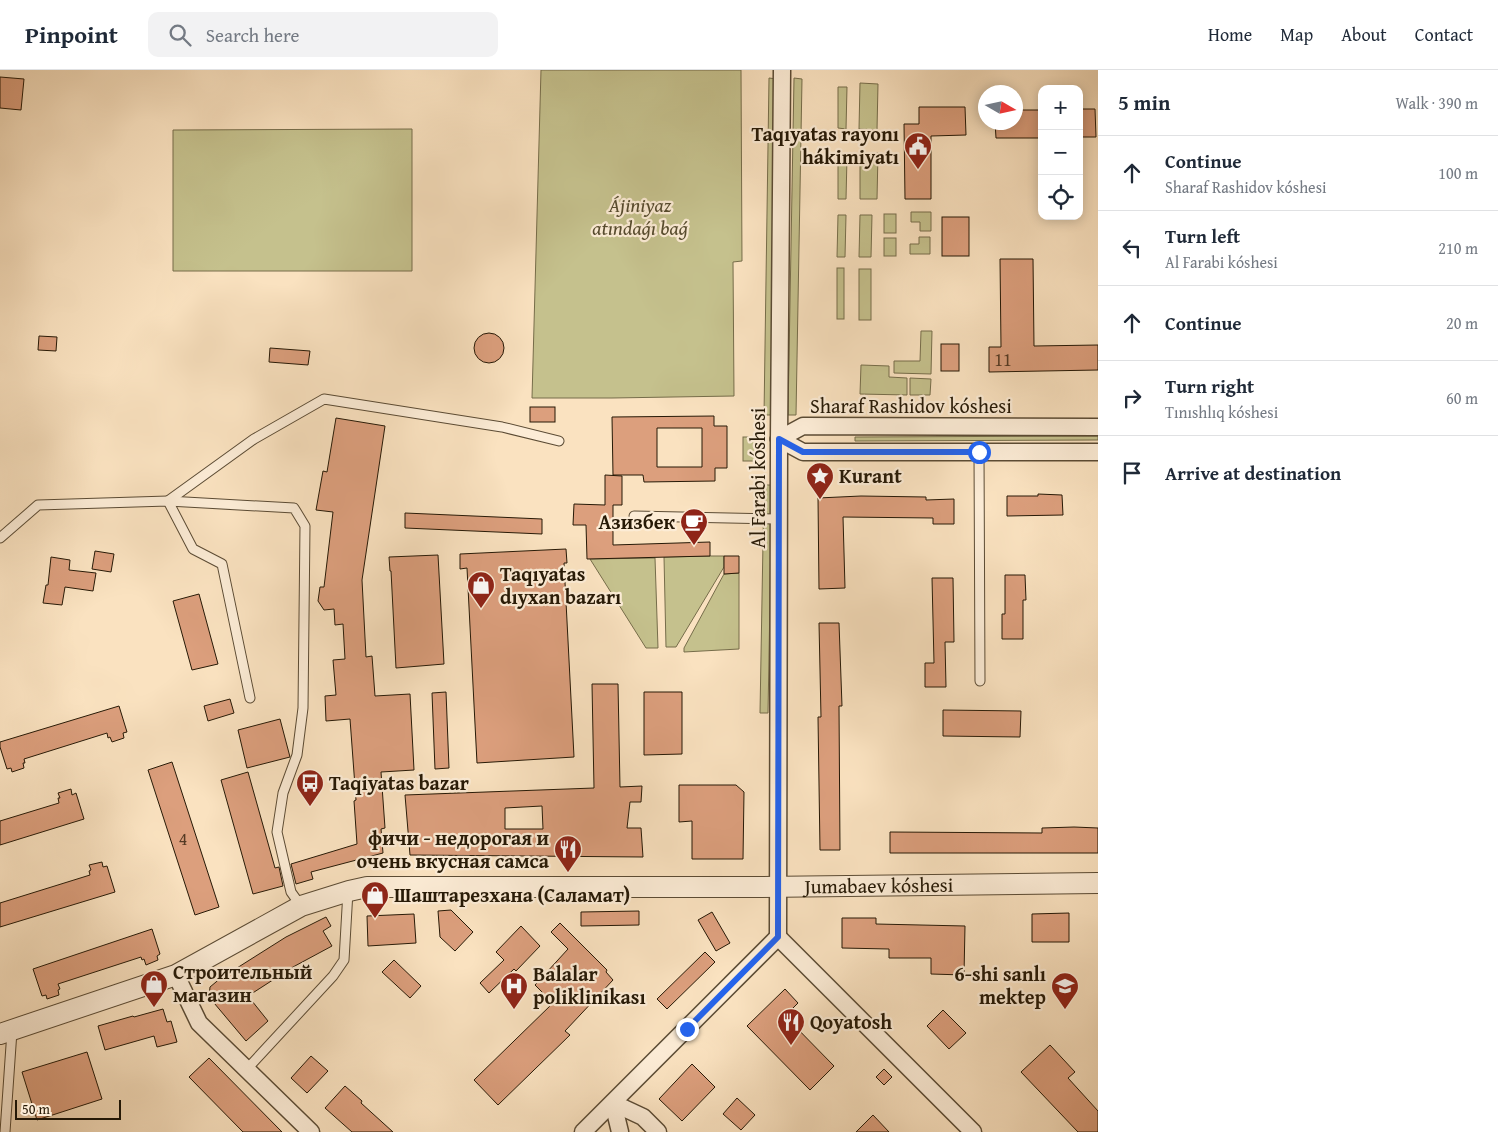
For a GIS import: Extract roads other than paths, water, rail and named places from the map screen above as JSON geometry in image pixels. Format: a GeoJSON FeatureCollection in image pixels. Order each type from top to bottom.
{"type":"FeatureCollection","features":[{"type":"Feature","properties":{"kind":"street","name":"Al Farabi kóshesi"},"geometry":{"type":"LineString","coordinates":[[778,937],[782,70]]}},
{"type":"Feature","properties":{"kind":"street","name":"Sharaf Rashidov kóshesi"},"geometry":{"type":"LineString","coordinates":[[779,439],[803,426],[1098,427]]}},
{"type":"Feature","properties":{"kind":"street"},"geometry":{"type":"LineString","coordinates":[[779,439],[803,452],[1098,452]]}},
{"type":"Feature","properties":{"kind":"street","name":"Jumabaev kóshesi"},"geometry":{"type":"LineString","coordinates":[[6,1032],[176,975],[301,906],[367,886],[778,887],[1098,882]]}},
{"type":"Feature","properties":{"kind":"street"},"geometry":{"type":"LineString","coordinates":[[583,1132],[778,937],[973,1132]]}},
{"type":"Feature","properties":{"kind":"street"},"geometry":{"type":"LineString","coordinates":[[176,975],[200,1023],[311,1132]]}},
{"type":"Feature","properties":{"kind":"street"},"geometry":{"type":"LineString","coordinates":[[613,1104],[620,1132]]}},
{"type":"Feature","properties":{"kind":"street"},"geometry":{"type":"LineString","coordinates":[[613,1104],[643,1117],[658,1132]]}},
{"type":"Feature","properties":{"kind":"lane"},"geometry":{"type":"LineString","coordinates":[[168,501],[254,439],[324,399],[502,427],[559,441]]}},
{"type":"Feature","properties":{"kind":"lane"},"geometry":{"type":"LineString","coordinates":[[979,452],[980,681]]}},
{"type":"Feature","properties":{"kind":"lane"},"geometry":{"type":"LineString","coordinates":[[168,501],[193,549],[222,564],[250,698]]}},
{"type":"Feature","properties":{"kind":"lane"},"geometry":{"type":"LineString","coordinates":[[0,538],[38,505],[168,501],[294,508],[305,526],[304,708],[297,755],[283,793],[277,832],[291,892],[301,906]]}},
{"type":"Feature","properties":{"kind":"lane"},"geometry":{"type":"LineString","coordinates":[[634,516],[779,519]]}},
{"type":"Feature","properties":{"kind":"lane"},"geometry":{"type":"LineString","coordinates":[[246,1069],[333,976],[344,960],[348,891]]}},
{"type":"Feature","properties":{"kind":"lane"},"geometry":{"type":"LineString","coordinates":[[5,1132],[6,1032]]}},
{"type":"Feature","properties":{"kind":"place","name":"Taqıyatas rayonı hákimiyatı"},"geometry":{"type":"Point","coordinates":[918,170]}},
{"type":"Feature","properties":{"kind":"place","name":"Kurant"},"geometry":{"type":"Point","coordinates":[820,500]}},
{"type":"Feature","properties":{"kind":"place","name":"Азизбек"},"geometry":{"type":"Point","coordinates":[694,546]}},
{"type":"Feature","properties":{"kind":"place","name":"Taqıyatas dıyxan bazarı"},"geometry":{"type":"Point","coordinates":[481,609]}},
{"type":"Feature","properties":{"kind":"place","name":"Taqiyatas bazar"},"geometry":{"type":"Point","coordinates":[310,807]}},
{"type":"Feature","properties":{"kind":"place","name":"фичи - недорогая и очень вкусная самса"},"geometry":{"type":"Point","coordinates":[568,873]}},
{"type":"Feature","properties":{"kind":"place","name":"Шаштарезхана (Саламат)"},"geometry":{"type":"Point","coordinates":[375,919]}},
{"type":"Feature","properties":{"kind":"place","name":"Строительный магазин"},"geometry":{"type":"Point","coordinates":[154,1008]}},
{"type":"Feature","properties":{"kind":"place","name":"Balalar poliklinikası"},"geometry":{"type":"Point","coordinates":[514,1010]}},
{"type":"Feature","properties":{"kind":"place","name":"6-shi sanlı mektep"},"geometry":{"type":"Point","coordinates":[1065,1010]}},
{"type":"Feature","properties":{"kind":"place","name":"Qoyatosh"},"geometry":{"type":"Point","coordinates":[791,1046]}},
{"type":"Feature","properties":{"kind":"park label","name":"Ájiniyaz atındaǵı baǵ"},"geometry":{"type":"Point","coordinates":[640,216]}}]}
